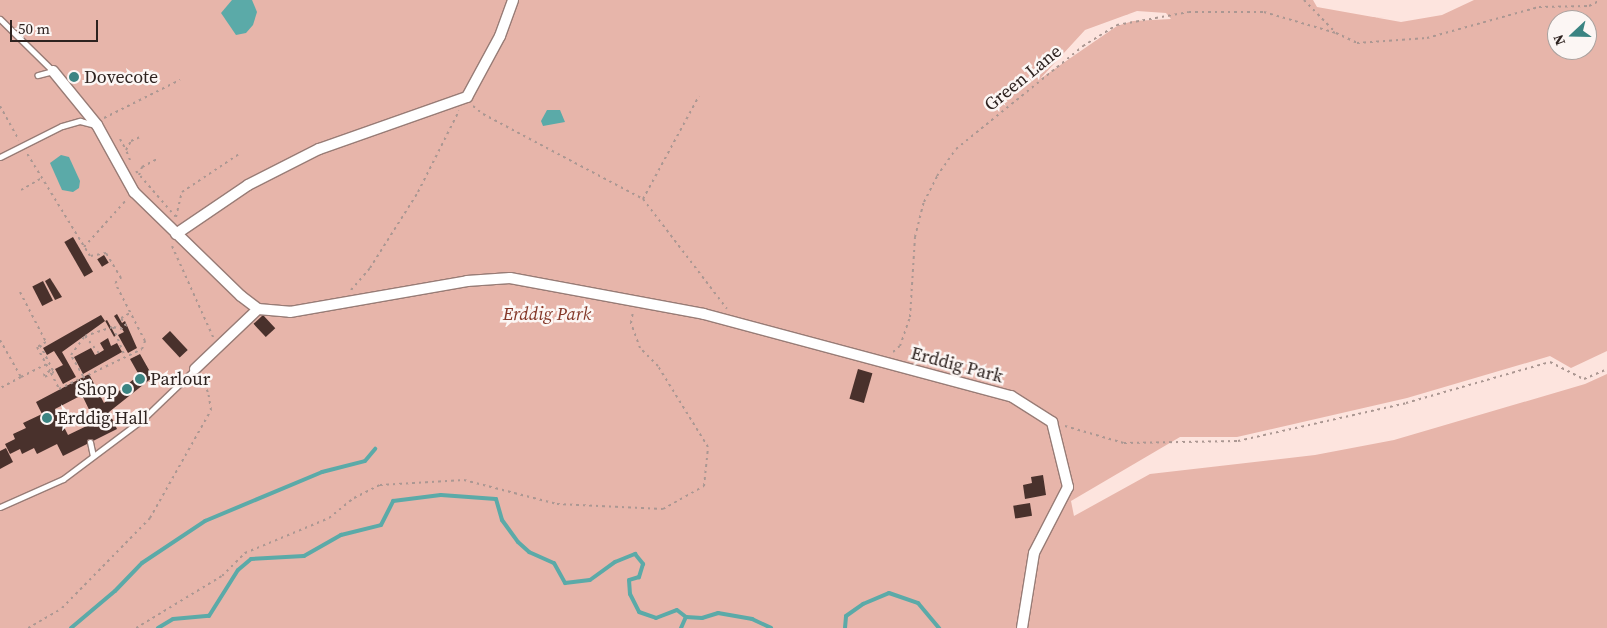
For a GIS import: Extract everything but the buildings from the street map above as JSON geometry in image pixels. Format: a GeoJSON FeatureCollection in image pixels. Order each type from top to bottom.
{"type":"FeatureCollection","features":[{"type":"Feature","properties":{"kind":"street"},"geometry":{"type":"LineString","coordinates":[[176,234],[248,185],[319,149],[467,97],[500,36],[514,0]]}},
{"type":"Feature","properties":{"kind":"street"},"geometry":{"type":"LineString","coordinates":[[53,71],[98,125],[134,192],[176,234],[258,309],[195,369]]}},
{"type":"Feature","properties":{"kind":"street","name":"Erddig Park"},"geometry":{"type":"LineString","coordinates":[[258,309],[290,312],[467,281],[510,278],[737,323],[1011,396],[1052,422]]}},
{"type":"Feature","properties":{"kind":"street"},"geometry":{"type":"LineString","coordinates":[[1022,628],[1034,553],[1068,487],[1052,422]]}},
{"type":"Feature","properties":{"kind":"lane"},"geometry":{"type":"LineString","coordinates":[[0,19],[53,71]]}},
{"type":"Feature","properties":{"kind":"lane"},"geometry":{"type":"LineString","coordinates":[[38,75],[53,71]]}},
{"type":"Feature","properties":{"kind":"lane"},"geometry":{"type":"LineString","coordinates":[[0,157],[62,126],[80,121],[98,125]]}},
{"type":"Feature","properties":{"kind":"lane"},"geometry":{"type":"LineString","coordinates":[[0,507],[63,478],[143,419],[195,369]]}},
{"type":"Feature","properties":{"kind":"lane"},"geometry":{"type":"LineString","coordinates":[[90,442],[93,456]]}},
{"type":"Feature","properties":{"kind":"path"},"geometry":{"type":"LineString","coordinates":[[1304,0],[1336,33]]}},
{"type":"Feature","properties":{"kind":"path","name":"Green Lane"},"geometry":{"type":"LineString","coordinates":[[882,362],[900,346],[910,317],[915,237],[924,202],[937,176],[956,149],[1082,46],[1118,25],[1190,12],[1264,12],[1336,33],[1357,43],[1427,38],[1539,7],[1589,6],[1601,0]]}},
{"type":"Feature","properties":{"kind":"path"},"geometry":{"type":"LineString","coordinates":[[98,125],[118,110],[180,80]]}},
{"type":"Feature","properties":{"kind":"path"},"geometry":{"type":"LineString","coordinates":[[643,199],[699,96]]}},
{"type":"Feature","properties":{"kind":"path"},"geometry":{"type":"LineString","coordinates":[[345,302],[353,286],[370,268],[418,192],[467,97],[483,114],[643,199],[737,323]]}},
{"type":"Feature","properties":{"kind":"path"},"geometry":{"type":"LineString","coordinates":[[126,150],[131,142],[142,136]]}},
{"type":"Feature","properties":{"kind":"path"},"geometry":{"type":"LineString","coordinates":[[120,139],[139,175],[168,204],[176,218]]}},
{"type":"Feature","properties":{"kind":"path"},"geometry":{"type":"LineString","coordinates":[[176,234],[176,218],[182,192],[239,154]]}},
{"type":"Feature","properties":{"kind":"path"},"geometry":{"type":"LineString","coordinates":[[139,175],[142,167],[159,158]]}},
{"type":"Feature","properties":{"kind":"path"},"geometry":{"type":"LineString","coordinates":[[20,292],[46,342],[37,347],[59,389],[142,349],[145,342],[115,283],[120,278],[106,253],[90,256],[42,178],[21,190]]}},
{"type":"Feature","properties":{"kind":"path"},"geometry":{"type":"LineString","coordinates":[[84,247],[134,192]]}},
{"type":"Feature","properties":{"kind":"path"},"geometry":{"type":"LineString","coordinates":[[172,244],[218,348]]}},
{"type":"Feature","properties":{"kind":"path"},"geometry":{"type":"LineString","coordinates":[[136,628],[222,576],[245,553],[329,518],[354,498],[380,485],[464,480],[557,504],[663,508],[704,486],[708,447],[658,366],[640,348],[631,323],[634,302]]}},
{"type":"Feature","properties":{"kind":"path"},"geometry":{"type":"LineString","coordinates":[[83,377],[71,355],[85,336],[113,327],[120,329],[126,326],[121,318],[130,313]]}},
{"type":"Feature","properties":{"kind":"path"},"geometry":{"type":"LineString","coordinates":[[113,327],[126,357]]}},
{"type":"Feature","properties":{"kind":"path"},"geometry":{"type":"LineString","coordinates":[[85,336],[98,353]]}},
{"type":"Feature","properties":{"kind":"path"},"geometry":{"type":"LineString","coordinates":[[0,340],[21,377]]}},
{"type":"Feature","properties":{"kind":"path"},"geometry":{"type":"LineString","coordinates":[[40,345],[53,369],[50,372]]}},
{"type":"Feature","properties":{"kind":"path"},"geometry":{"type":"LineString","coordinates":[[104,362],[106,366]]}},
{"type":"Feature","properties":{"kind":"path"},"geometry":{"type":"LineString","coordinates":[[1052,422],[1124,443],[1238,441],[1406,403],[1550,362],[1584,379],[1607,369]]}},
{"type":"Feature","properties":{"kind":"path"},"geometry":{"type":"LineString","coordinates":[[0,388],[46,364]]}},
{"type":"Feature","properties":{"kind":"path"},"geometry":{"type":"LineString","coordinates":[[28,628],[62,608],[150,518],[211,410],[208,392],[195,369]]}},
{"type":"Feature","properties":{"kind":"green space","name":"Erddig Park"},"geometry":{"type":"Polygon","coordinates":[[[0,0],[1313,0],[1317,7],[1401,22],[1442,15],[1474,0],[1607,0],[1607,351],[1571,368],[1550,356],[1407,398],[1237,437],[1180,437],[1071,501],[1074,516],[1150,474],[1315,455],[1394,440],[1585,384],[1607,374],[1607,628],[0,628],[0,0]],[[1137,11],[1085,30],[1040,79],[1117,26],[1133,21],[1171,19],[1166,13],[1137,11]]]}},
{"type":"Feature","properties":{"kind":"water"},"geometry":{"type":"Polygon","coordinates":[[[232,0],[252,0],[257,12],[253,25],[246,33],[236,35],[221,13],[232,0]]]}},
{"type":"Feature","properties":{"kind":"water"},"geometry":{"type":"Polygon","coordinates":[[[547,110],[560,110],[565,122],[543,126],[541,121],[547,110]]]}},
{"type":"Feature","properties":{"kind":"water"},"geometry":{"type":"Polygon","coordinates":[[[61,155],[69,157],[80,181],[79,188],[73,192],[62,190],[50,163],[61,155]]]}},
{"type":"Feature","properties":{"kind":"waterway"},"geometry":{"type":"LineString","coordinates":[[71,628],[115,591],[142,563],[205,521],[322,472],[365,461],[375,449]]}},
{"type":"Feature","properties":{"kind":"waterway"},"geometry":{"type":"LineString","coordinates":[[158,628],[173,619],[209,616],[238,570],[251,559],[304,556],[341,535],[381,525],[393,501],[441,495],[496,499],[502,520],[518,542],[529,552],[554,563],[565,583],[590,580],[615,562],[635,554],[643,564],[639,577],[629,580],[630,594],[639,612],[656,618],[677,610],[686,617],[702,618],[718,613],[752,619],[771,628]]}},
{"type":"Feature","properties":{"kind":"waterway"},"geometry":{"type":"LineString","coordinates":[[845,628],[846,616],[863,604],[889,593],[918,603],[939,628]]}},
{"type":"Feature","properties":{"kind":"waterway"},"geometry":{"type":"LineString","coordinates":[[681,628],[686,617]]}},
{"type":"Feature","properties":{"kind":"place","name":"Dovecote"},"geometry":{"type":"Point","coordinates":[74,77]}},
{"type":"Feature","properties":{"kind":"place","name":"Parlour"},"geometry":{"type":"Point","coordinates":[140,379]}},
{"type":"Feature","properties":{"kind":"place","name":"Shop"},"geometry":{"type":"Point","coordinates":[127,389]}},
{"type":"Feature","properties":{"kind":"place","name":"Erddig Hall"},"geometry":{"type":"Point","coordinates":[47,418]}}]}
